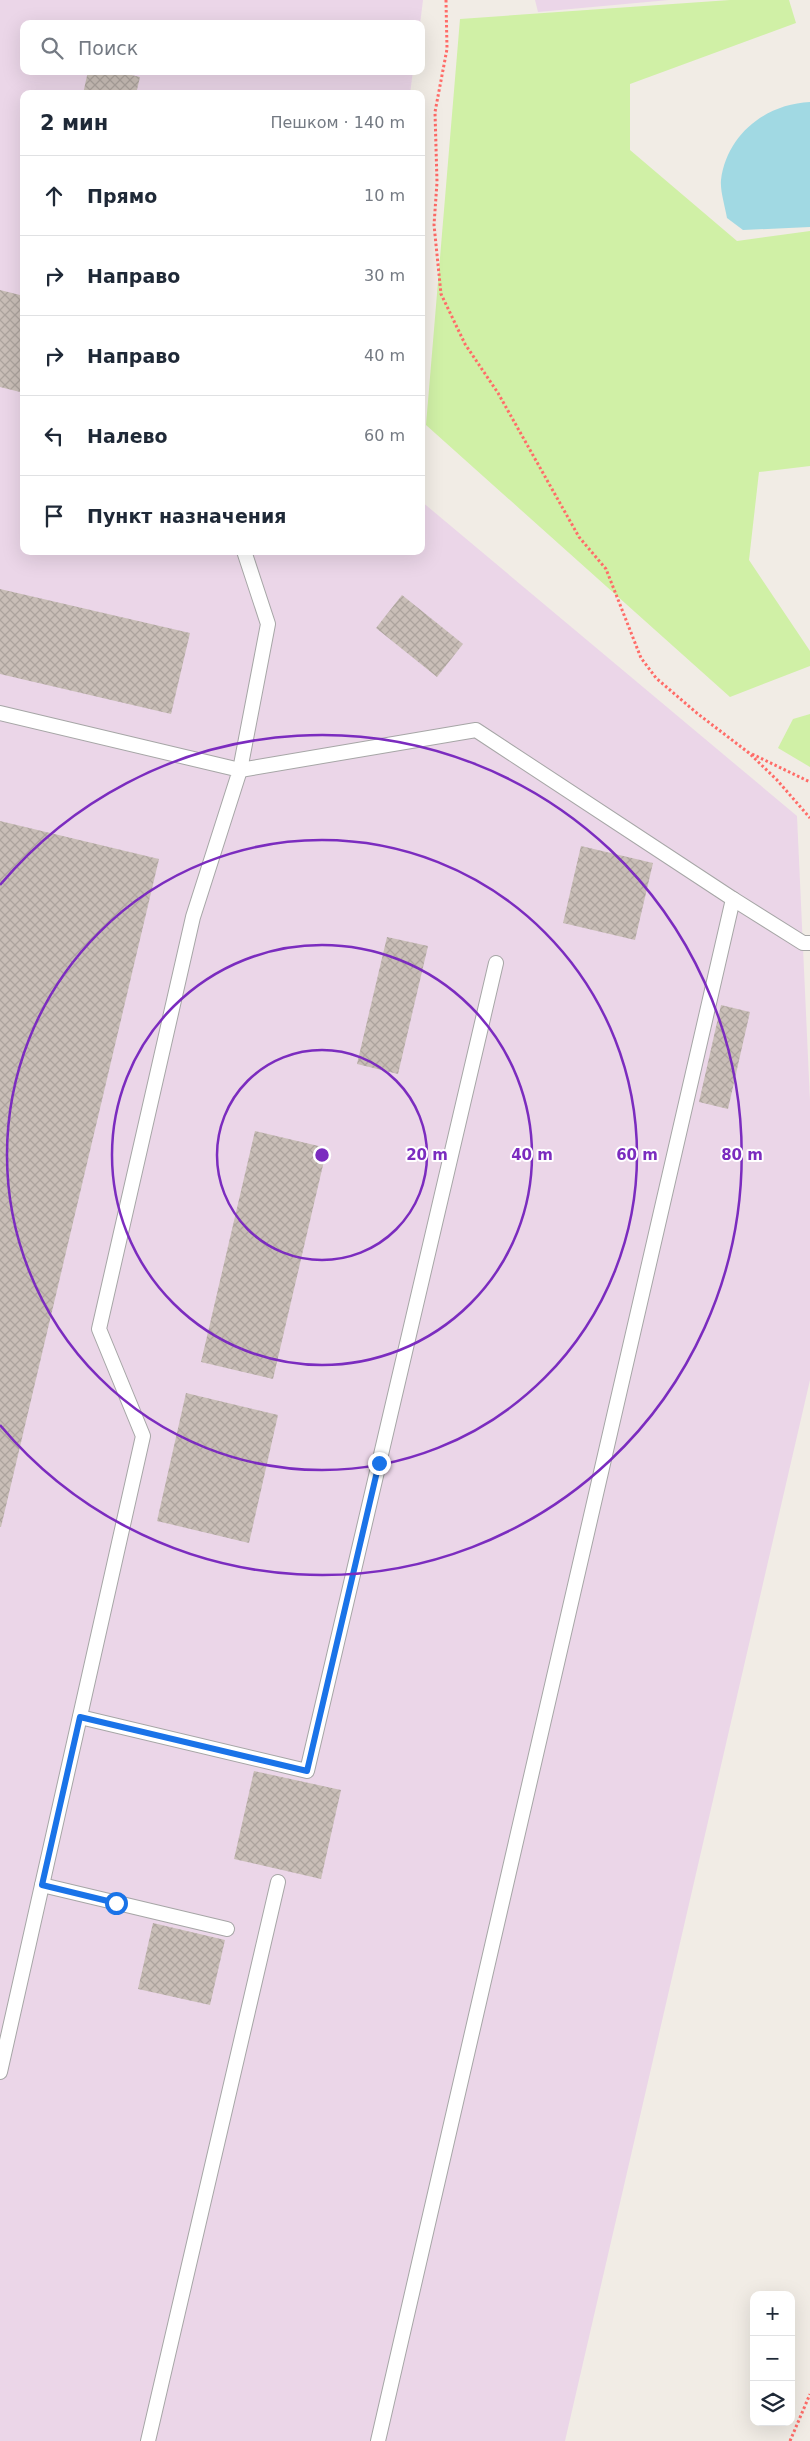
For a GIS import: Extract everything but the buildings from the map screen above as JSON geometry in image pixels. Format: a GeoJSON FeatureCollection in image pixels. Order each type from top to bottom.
{"type":"FeatureCollection","features":[{"type":"Feature","properties":{"kind":"lane"},"geometry":{"type":"LineString","coordinates":[[0,2072],[143,1436],[99,1329],[193,917],[240,770],[268,624],[245,555]]}},
{"type":"Feature","properties":{"kind":"lane"},"geometry":{"type":"LineString","coordinates":[[0,713],[240,770],[476,730],[733,899],[803,943],[810,943]]}},
{"type":"Feature","properties":{"kind":"lane"},"geometry":{"type":"LineString","coordinates":[[378,2441],[733,899]]}},
{"type":"Feature","properties":{"kind":"lane"},"geometry":{"type":"LineString","coordinates":[[80,1717],[307,1771],[496,963]]}},
{"type":"Feature","properties":{"kind":"lane"},"geometry":{"type":"LineString","coordinates":[[148,2441],[278,1882]]}},
{"type":"Feature","properties":{"kind":"lane"},"geometry":{"type":"LineString","coordinates":[[42,1885],[227,1929]]}},
{"type":"Feature","properties":{"kind":"path"},"geometry":{"type":"LineString","coordinates":[[446,0],[448,49],[435,112],[437,182],[434,225],[441,294],[464,344],[498,393],[578,537],[606,569],[642,658],[656,678],[698,714],[749,753],[777,780],[810,818]]}},
{"type":"Feature","properties":{"kind":"path"},"geometry":{"type":"LineString","coordinates":[[749,753],[810,782]]}},
{"type":"Feature","properties":{"kind":"path"},"geometry":{"type":"LineString","coordinates":[[790,2441],[810,2394]]}},
{"type":"Feature","properties":{"kind":"shaded area"},"geometry":{"type":"Polygon","coordinates":[[[0,0],[423,0],[420,20],[20,20],[20,75],[412,75],[411,90],[20,90],[20,555],[425,555],[425,504],[797,816],[810,1101],[810,1380],[565,2441],[0,2441],[0,0]]]}},
{"type":"Feature","properties":{"kind":"shaded area"},"geometry":{"type":"Polygon","coordinates":[[[535,0],[669,0],[538,12],[535,0]]]}},
{"type":"Feature","properties":{"kind":"green space"},"geometry":{"type":"Polygon","coordinates":[[[730,0],[789,0],[796,23],[630,84],[630,150],[737,241],[810,231],[810,466],[759,472],[749,560],[810,651],[810,666],[730,697],[426,425],[460,19],[730,0]]]}},
{"type":"Feature","properties":{"kind":"green space"},"geometry":{"type":"Polygon","coordinates":[[[810,714],[810,767],[778,748],[793,719],[810,714]]]}},
{"type":"Feature","properties":{"kind":"water"},"geometry":{"type":"Polygon","coordinates":[[[810,102],[810,227],[743,230],[727,218],[721,189],[725,164],[731,149],[740,136],[764,115],[794,104],[810,102]]]}},
{"type":"Feature","properties":{"kind":"route"},"geometry":{"type":"LineString","coordinates":[[116,1903],[42,1885],[80,1717],[307,1771],[379,1463]]}}]}
